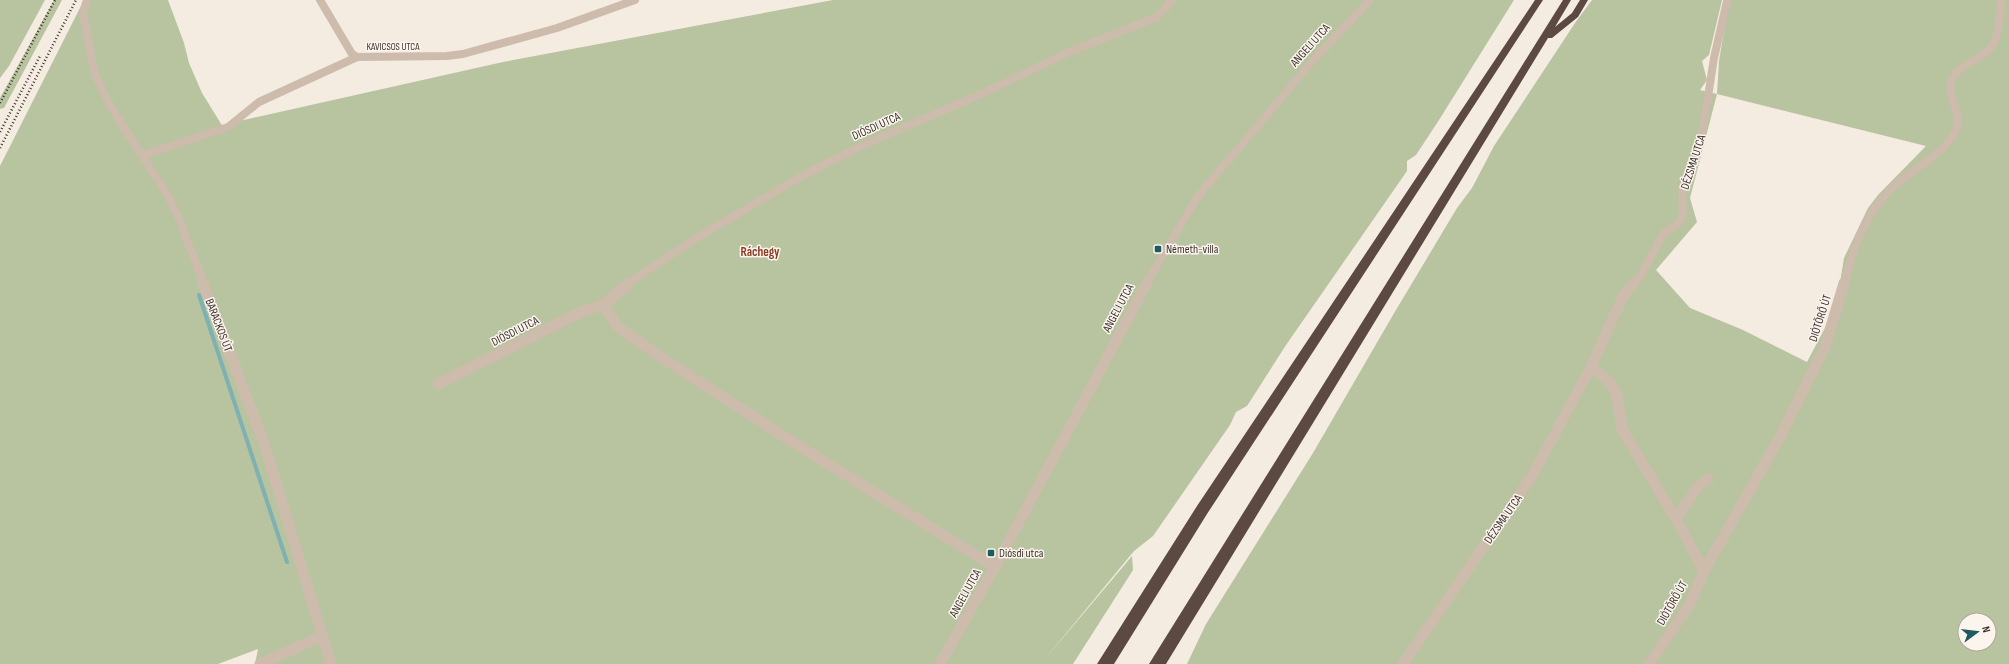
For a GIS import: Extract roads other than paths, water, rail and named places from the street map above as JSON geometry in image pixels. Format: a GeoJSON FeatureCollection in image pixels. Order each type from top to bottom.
{"type":"FeatureCollection","features":[{"type":"Feature","properties":{"kind":"highway"},"geometry":{"type":"LineString","coordinates":[[1105,664],[1202,510],[1539,0]]}},
{"type":"Feature","properties":{"kind":"highway"},"geometry":{"type":"LineString","coordinates":[[1157,664],[1525,65],[1542,42],[1567,0]]}},
{"type":"Feature","properties":{"kind":"highway"},"geometry":{"type":"LineString","coordinates":[[1542,42],[1575,15],[1584,0]]}},
{"type":"Feature","properties":{"kind":"street","name":"BARACKOS ÚT"},"geometry":{"type":"LineString","coordinates":[[87,0],[83,13],[95,75],[110,106],[143,155],[168,196],[179,219],[264,443],[322,636],[332,664]]}},
{"type":"Feature","properties":{"kind":"street"},"geometry":{"type":"LineString","coordinates":[[320,0],[352,54],[357,57]]}},
{"type":"Feature","properties":{"kind":"street","name":"KAVICSOS UTCA"},"geometry":{"type":"LineString","coordinates":[[143,155],[228,127],[242,114],[259,102],[357,57],[447,56],[463,54],[556,28],[635,0]]}},
{"type":"Feature","properties":{"kind":"street","name":"DIÓSDI UTCA"},"geometry":{"type":"LineString","coordinates":[[438,384],[581,312],[605,304],[621,288],[654,266],[802,176],[863,145],[980,95],[1067,52],[1157,17],[1172,0]]}},
{"type":"Feature","properties":{"kind":"street","name":"ANGELI UTCA"},"geometry":{"type":"LineString","coordinates":[[940,664],[995,567],[1146,285],[1198,196],[1307,67],[1370,0]]}},
{"type":"Feature","properties":{"kind":"street","name":"DIÓTÖRŐ ÚT"},"geometry":{"type":"LineString","coordinates":[[1649,664],[1690,604],[1704,571],[1781,435],[1825,347],[1832,328],[1853,248],[1872,211],[1883,197],[1899,182],[1941,150],[1954,134],[1958,122],[1950,85],[1953,77],[1962,67],[1993,45],[1996,38],[2001,0]]}},
{"type":"Feature","properties":{"kind":"street","name":"DÉZSMA UTCA"},"geometry":{"type":"LineString","coordinates":[[1403,664],[1532,476],[1602,346],[1609,326],[1623,296],[1640,277],[1664,233],[1679,223],[1683,216],[1682,190],[1703,129],[1710,93],[1714,58],[1727,1]]}},
{"type":"Feature","properties":{"kind":"street"},"geometry":{"type":"LineString","coordinates":[[605,304],[607,311],[618,327],[664,359],[799,446],[995,567]]}},
{"type":"Feature","properties":{"kind":"street"},"geometry":{"type":"LineString","coordinates":[[1590,367],[1610,382],[1617,396],[1622,429],[1676,519],[1704,571]]}},
{"type":"Feature","properties":{"kind":"street"},"geometry":{"type":"LineString","coordinates":[[1676,519],[1699,485],[1708,479]]}},
{"type":"Feature","properties":{"kind":"street"},"geometry":{"type":"LineString","coordinates":[[260,664],[322,636]]}},
{"type":"Feature","properties":{"kind":"waterway"},"geometry":{"type":"LineString","coordinates":[[199,295],[287,562]]}},
{"type":"Feature","properties":{"kind":"railway"},"geometry":{"type":"LineString","coordinates":[[0,103],[55,0]]}},
{"type":"Feature","properties":{"kind":"railway"},"geometry":{"type":"LineString","coordinates":[[0,148],[76,0]]}},
{"type":"Feature","properties":{"kind":"railway"},"geometry":{"type":"LineString","coordinates":[[0,132],[40,56]]}},
{"type":"Feature","properties":{"kind":"place","name":"Németh-villa"},"geometry":{"type":"Point","coordinates":[1158,249]}},
{"type":"Feature","properties":{"kind":"place","name":"Diósdi utca"},"geometry":{"type":"Point","coordinates":[991,553]}},
{"type":"Feature","properties":{"kind":"district","name":"Ráchegy"},"geometry":{"type":"Point","coordinates":[760,251]}}]}
